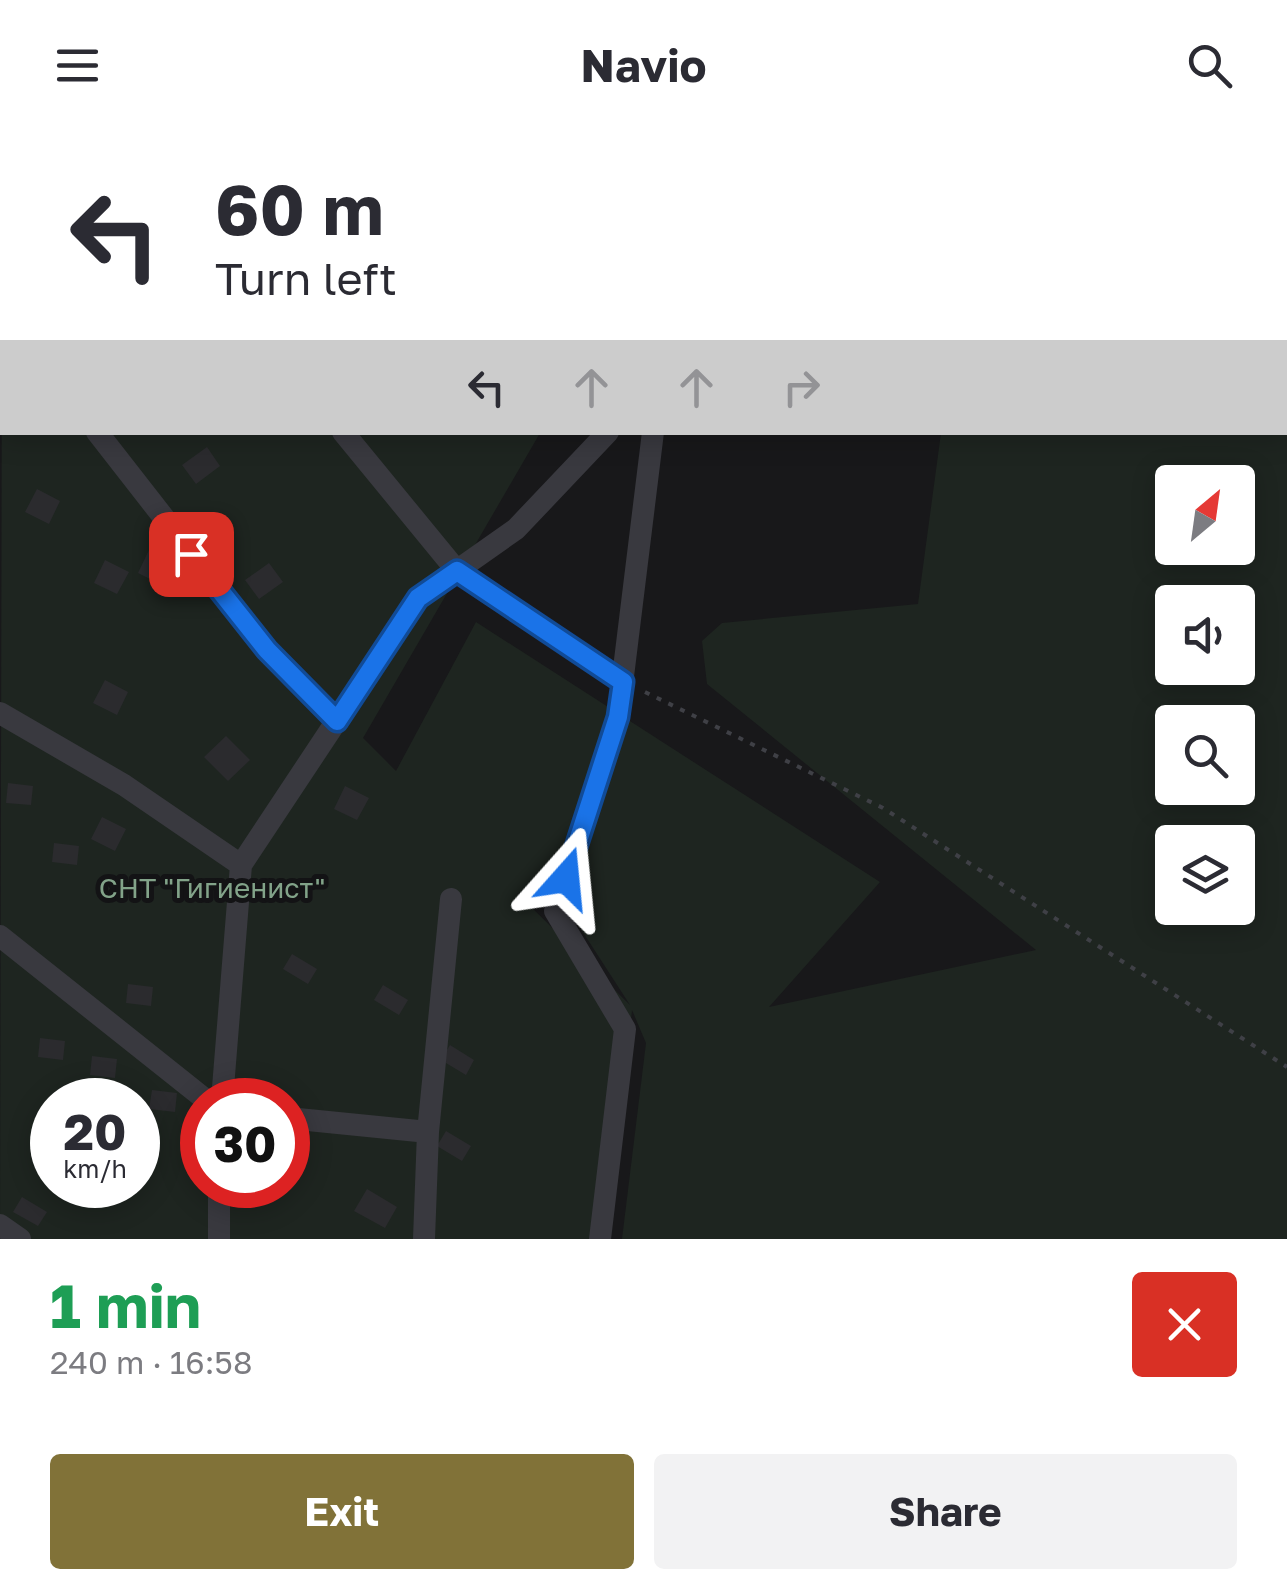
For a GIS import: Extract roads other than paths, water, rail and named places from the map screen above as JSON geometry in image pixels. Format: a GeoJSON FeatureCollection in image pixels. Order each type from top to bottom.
{"type":"FeatureCollection","features":[{"type":"Feature","properties":{"kind":"street"},"geometry":{"type":"LineString","coordinates":[[99,435],[267,650],[337,721]]}},
{"type":"Feature","properties":{"kind":"street"},"geometry":{"type":"LineString","coordinates":[[344,435],[457,571],[623,682]]}},
{"type":"Feature","properties":{"kind":"street"},"geometry":{"type":"LineString","coordinates":[[224,1078],[240,864],[418,598],[516,529],[605,435]]}},
{"type":"Feature","properties":{"kind":"street"},"geometry":{"type":"LineString","coordinates":[[600,1239],[625,1029],[555,911],[618,717],[652,435]]}},
{"type":"Feature","properties":{"kind":"street"},"geometry":{"type":"LineString","coordinates":[[0,713],[124,785],[240,864]]}},
{"type":"Feature","properties":{"kind":"street"},"geometry":{"type":"LineString","coordinates":[[424,1239],[428,1132],[450,899]]}},
{"type":"Feature","properties":{"kind":"street"},"geometry":{"type":"LineString","coordinates":[[0,936],[180,1079]]}},
{"type":"Feature","properties":{"kind":"street"},"geometry":{"type":"LineString","coordinates":[[310,1120],[428,1132]]}},
{"type":"Feature","properties":{"kind":"street"},"geometry":{"type":"LineString","coordinates":[[218,1239],[219,1208]]}},
{"type":"Feature","properties":{"kind":"street"},"geometry":{"type":"LineString","coordinates":[[0,1225],[20,1239]]}},
{"type":"Feature","properties":{"kind":"park label","name":"СНТ \"Гигиенист\""},"geometry":{"type":"Point","coordinates":[212,888]}}]}
